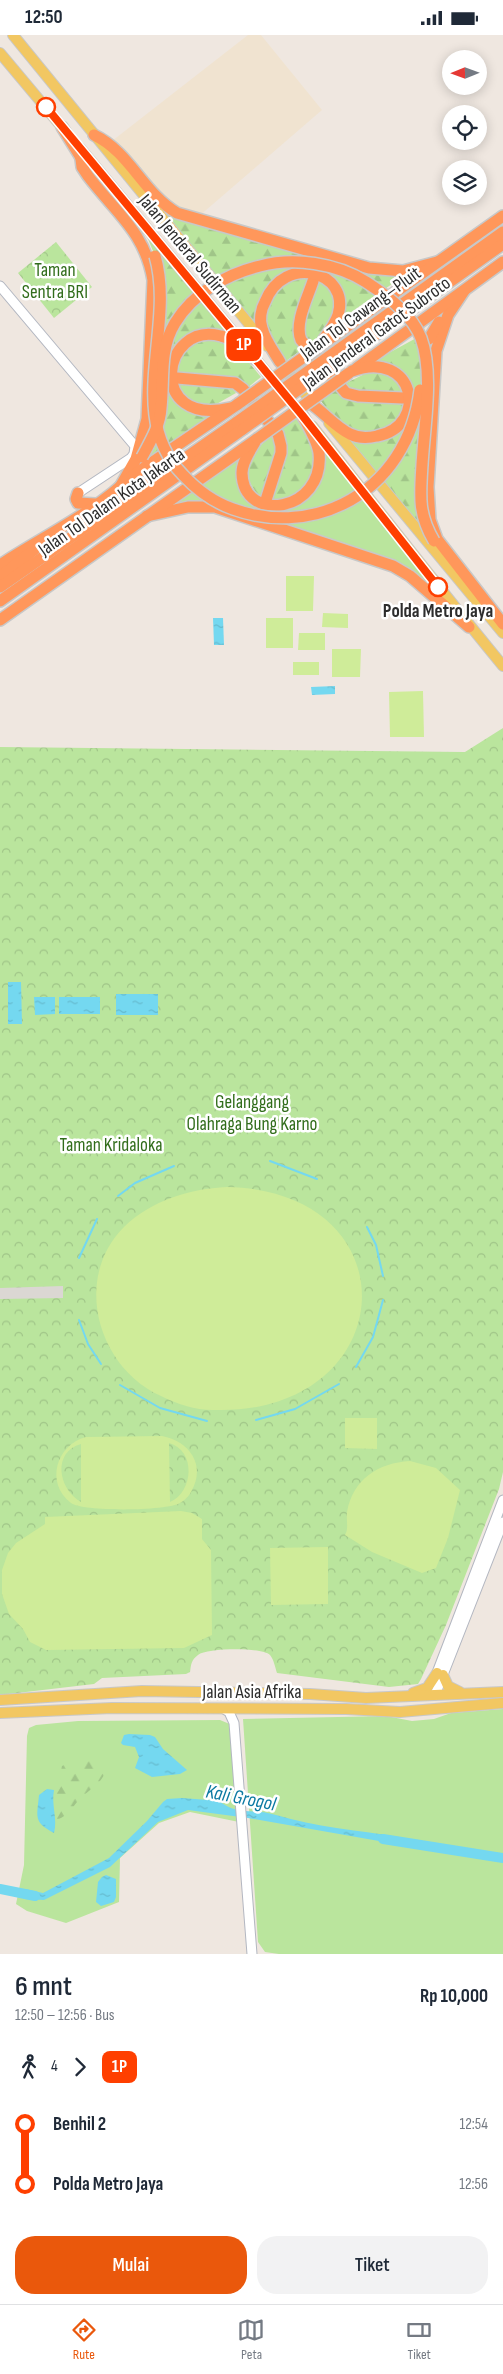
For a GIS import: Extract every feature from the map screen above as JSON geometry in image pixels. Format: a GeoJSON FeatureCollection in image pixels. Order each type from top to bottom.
{"type":"FeatureCollection","features":[{"type":"Feature","properties":{"kind":"highway"},"geometry":{"type":"LineString","coordinates":[[62,127],[81,159],[147,241],[155,256],[160,278],[160,296],[154,401],[158,436],[165,452],[176,469],[191,484],[214,500],[248,515],[269,518],[295,518],[316,514],[353,499],[378,480],[392,464],[406,440],[415,417],[424,354],[452,299]]}},
{"type":"Feature","properties":{"kind":"highway"},"geometry":{"type":"LineString","coordinates":[[94,135],[110,142],[151,193],[177,213],[321,258],[385,271],[403,271],[441,260],[475,240],[503,220]]}},
{"type":"Feature","properties":{"kind":"highway"},"geometry":{"type":"LineString","coordinates":[[81,159],[82,167],[88,176],[142,242],[150,263],[153,296],[146,430],[136,459],[119,489]]}},
{"type":"Feature","properties":{"kind":"highway","name":"Jalan Jenderal Gatot Subroto"},"geometry":{"type":"LineString","coordinates":[[0,565],[119,489],[132,476],[237,405],[503,216]]}},
{"type":"Feature","properties":{"kind":"highway","name":"Jalan Tol Cawang–Pluit"},"geometry":{"type":"LineString","coordinates":[[240,425],[341,353],[503,231]]}},
{"type":"Feature","properties":{"kind":"highway","name":"Jalan Tol Cawang–Pluit"},"geometry":{"type":"LineString","coordinates":[[341,353],[503,244]]}},
{"type":"Feature","properties":{"kind":"highway"},"geometry":{"type":"LineString","coordinates":[[132,476],[154,435],[161,410],[164,358],[167,343],[175,324],[195,299],[220,281],[243,270],[263,265],[290,262],[325,265],[353,275],[383,293],[402,310],[420,336],[427,369],[420,494],[424,524],[437,546],[503,624]]}},
{"type":"Feature","properties":{"kind":"highway","name":"Jalan Jenderal Gatot Subroto"},"geometry":{"type":"LineString","coordinates":[[0,620],[351,373],[503,262]]}},
{"type":"Feature","properties":{"kind":"highway"},"geometry":{"type":"LineString","coordinates":[[280,362],[261,327],[261,315],[262,307],[272,288],[280,279],[290,274],[313,273],[330,283],[336,292],[339,304],[338,315],[319,346]]}},
{"type":"Feature","properties":{"kind":"highway"},"geometry":{"type":"LineString","coordinates":[[313,281],[300,324],[299,334],[301,340],[346,393],[358,396],[403,398]]}},
{"type":"Feature","properties":{"kind":"highway"},"geometry":{"type":"LineString","coordinates":[[450,562],[437,539],[430,520],[428,487],[431,403],[440,335],[448,315],[464,291]]}},
{"type":"Feature","properties":{"kind":"highway"},"geometry":{"type":"LineString","coordinates":[[237,405],[220,410],[198,410],[184,404],[178,398],[172,384],[171,374],[174,359],[177,352],[192,339],[211,334],[230,339],[255,359]]}},
{"type":"Feature","properties":{"kind":"highway"},"geometry":{"type":"LineString","coordinates":[[314,406],[352,435],[361,437],[379,436],[396,427],[404,420],[409,404],[407,388],[395,372],[380,367],[351,373]]}},
{"type":"Feature","properties":{"kind":"highway"},"geometry":{"type":"LineString","coordinates":[[177,378],[235,383],[243,389],[278,434],[281,453],[266,500]]}},
{"type":"Feature","properties":{"kind":"highway"},"geometry":{"type":"LineString","coordinates":[[256,439],[242,472],[243,482],[249,493],[261,503],[268,505],[288,505],[296,502],[311,488],[319,466],[316,441],[302,415]]}},
{"type":"Feature","properties":{"kind":"highway","name":"Jalan Tol Dalam Kota Jakarta"},"geometry":{"type":"LineString","coordinates":[[0,587],[240,425]]}},
{"type":"Feature","properties":{"kind":"highway","name":"Jalan Tol Dalam Kota Jakarta"},"geometry":{"type":"LineString","coordinates":[[0,601],[240,425]]}},
{"type":"Feature","properties":{"kind":"highway"},"geometry":{"type":"LineString","coordinates":[[78,493],[76,499],[78,503],[96,504]]}},
{"type":"Feature","properties":{"kind":"highway"},"geometry":{"type":"LineString","coordinates":[[147,516],[188,507],[208,507],[262,518],[393,566],[414,579],[468,627]]}},
{"type":"Feature","properties":{"kind":"highway"},"geometry":{"type":"LineString","coordinates":[[0,577],[22,561],[52,533]]}},
{"type":"Feature","properties":{"kind":"main road","name":"Jalan Jenderal Sudirman"},"geometry":{"type":"LineString","coordinates":[[13,35],[314,406],[450,562],[465,586],[503,633]]}},
{"type":"Feature","properties":{"kind":"main road","name":"Jalan Jenderal Sudirman"},"geometry":{"type":"LineString","coordinates":[[0,53],[302,415],[418,560],[468,627],[503,665]]}},
{"type":"Feature","properties":{"kind":"main road"},"geometry":{"type":"LineString","coordinates":[[0,286],[135,447],[131,458],[78,493]]}},
{"type":"Feature","properties":{"kind":"main road"},"geometry":{"type":"LineString","coordinates":[[465,586],[480,595]]}},
{"type":"Feature","properties":{"kind":"main road"},"geometry":{"type":"LineString","coordinates":[[371,1710],[422,1706],[432,1697],[501,1512],[503,1500]]}},
{"type":"Feature","properties":{"kind":"main road"},"geometry":{"type":"LineString","coordinates":[[333,1695],[352,1693],[416,1693],[427,1688],[440,1674],[503,1522]]}},
{"type":"Feature","properties":{"kind":"main road"},"geometry":{"type":"LineString","coordinates":[[440,1674],[450,1689],[469,1694]]}},
{"type":"Feature","properties":{"kind":"main road","name":"Jalan Asia Afrika"},"geometry":{"type":"LineString","coordinates":[[0,1701],[142,1691],[333,1695],[366,1698],[432,1697],[503,1692]]}},
{"type":"Feature","properties":{"kind":"main road"},"geometry":{"type":"LineString","coordinates":[[333,1695],[362,1700],[361,1704],[346,1709]]}},
{"type":"Feature","properties":{"kind":"main road"},"geometry":{"type":"LineString","coordinates":[[432,1697],[439,1703],[465,1705]]}},
{"type":"Feature","properties":{"kind":"main road","name":"Jalan Asia Afrika"},"geometry":{"type":"LineString","coordinates":[[0,1713],[112,1707],[412,1711],[503,1703]]}},
{"type":"Feature","properties":{"kind":"main road"},"geometry":{"type":"LineString","coordinates":[[224,1709],[232,1715],[234,1723],[243,1810]]}},
{"type":"Feature","properties":{"kind":"main road"},"geometry":{"type":"LineString","coordinates":[[244,1709],[239,1718],[253,1954]]}},
{"type":"Feature","properties":{"kind":"shaded area"},"geometry":{"type":"Polygon","coordinates":[[[248,35],[261,35],[322,110],[198,217],[167,204],[112,141],[248,35]]]}},
{"type":"Feature","properties":{"kind":"shaded area"},"geometry":{"type":"Polygon","coordinates":[[[63,1286],[63,1298],[0,1299],[0,1288],[63,1286]]]}},
{"type":"Feature","properties":{"kind":"green space"},"geometry":{"type":"Polygon","coordinates":[[[159,209],[235,234],[322,254],[411,271],[341,319],[340,289],[301,267],[289,271],[272,281],[266,289],[259,306],[257,328],[159,209]]]}},
{"type":"Feature","properties":{"kind":"green space"},"geometry":{"type":"Polygon","coordinates":[[[144,229],[236,335],[201,336],[174,359],[178,398],[220,410],[132,476],[154,435],[155,256],[144,229]]]}},
{"type":"Feature","properties":{"kind":"green space","name":"Taman Sentra BRI"},"geometry":{"type":"Polygon","coordinates":[[[56,242],[92,287],[54,318],[18,273],[56,242]]]}},
{"type":"Feature","properties":{"kind":"green space"},"geometry":{"type":"Polygon","coordinates":[[[312,276],[302,306],[304,348],[286,361],[268,333],[265,318],[267,301],[271,293],[281,282],[312,276]]]}},
{"type":"Feature","properties":{"kind":"green space"},"geometry":{"type":"Polygon","coordinates":[[[317,279],[332,292],[335,306],[326,328],[310,344],[304,329],[306,312],[317,279]]]}},
{"type":"Feature","properties":{"kind":"green space"},"geometry":{"type":"Polygon","coordinates":[[[420,336],[425,350],[420,494],[443,556],[348,438],[391,434],[412,392],[374,361],[420,336]]]}},
{"type":"Feature","properties":{"kind":"green space"},"geometry":{"type":"Polygon","coordinates":[[[218,340],[237,348],[261,377],[246,389],[175,376],[180,359],[188,348],[201,342],[218,340]]]}},
{"type":"Feature","properties":{"kind":"green space"},"geometry":{"type":"Polygon","coordinates":[[[375,369],[399,380],[405,394],[354,393],[342,385],[375,369]]]}},
{"type":"Feature","properties":{"kind":"green space"},"geometry":{"type":"Polygon","coordinates":[[[175,383],[232,388],[236,393],[213,406],[191,404],[175,383]]]}},
{"type":"Feature","properties":{"kind":"green space"},"geometry":{"type":"Polygon","coordinates":[[[338,388],[404,401],[402,410],[398,417],[383,428],[365,432],[356,430],[340,421],[320,400],[338,388]]]}},
{"type":"Feature","properties":{"kind":"green space"},"geometry":{"type":"Polygon","coordinates":[[[296,417],[313,442],[314,472],[304,490],[297,495],[270,503],[278,430],[296,417]]]}},
{"type":"Feature","properties":{"kind":"green space"},"geometry":{"type":"Polygon","coordinates":[[[273,434],[278,444],[263,500],[250,481],[248,465],[257,450],[273,434]]]}},
{"type":"Feature","properties":{"kind":"green space"},"geometry":{"type":"Polygon","coordinates":[[[323,448],[410,555],[438,595],[409,571],[213,505],[173,506],[243,456],[244,493],[322,472],[323,448]]]}},
{"type":"Feature","properties":{"kind":"green space"},"geometry":{"type":"Polygon","coordinates":[[[286,576],[314,576],[313,611],[286,611],[286,576]]]}},
{"type":"Feature","properties":{"kind":"green space"},"geometry":{"type":"Polygon","coordinates":[[[323,613],[348,614],[348,628],[322,627],[323,613]]]}},
{"type":"Feature","properties":{"kind":"green space"},"geometry":{"type":"Polygon","coordinates":[[[266,618],[293,618],[293,648],[266,648],[266,618]]]}},
{"type":"Feature","properties":{"kind":"green space"},"geometry":{"type":"Polygon","coordinates":[[[299,633],[325,633],[325,650],[298,650],[299,633]]]}},
{"type":"Feature","properties":{"kind":"green space"},"geometry":{"type":"Polygon","coordinates":[[[332,649],[361,649],[360,677],[332,677],[332,649]]]}},
{"type":"Feature","properties":{"kind":"green space"},"geometry":{"type":"Polygon","coordinates":[[[293,662],[319,662],[319,675],[293,675],[293,662]]]}},
{"type":"Feature","properties":{"kind":"green space"},"geometry":{"type":"Polygon","coordinates":[[[423,691],[424,737],[390,737],[389,692],[423,691]]]}},
{"type":"Feature","properties":{"kind":"green space","name":"Gelanggang Olahraga Bung Karno"},"geometry":{"type":"Polygon","coordinates":[[[503,728],[503,1472],[499,1489],[446,1625],[421,1679],[418,1684],[389,1687],[277,1673],[270,1655],[265,1652],[222,1650],[198,1655],[191,1665],[190,1672],[186,1674],[102,1678],[94,1684],[0,1695],[0,747],[465,752],[503,728]]]}},
{"type":"Feature","properties":{"kind":"green space"},"geometry":{"type":"Polygon","coordinates":[[[227,1187],[288,1198],[331,1224],[355,1261],[362,1302],[350,1343],[322,1378],[276,1402],[206,1410],[173,1402],[161,1396],[139,1383],[121,1365],[108,1344],[99,1321],[96,1296],[99,1271],[108,1248],[124,1227],[159,1203],[185,1193],[227,1187]]]}},
{"type":"Feature","properties":{"kind":"green space"},"geometry":{"type":"Polygon","coordinates":[[[345,1418],[377,1418],[377,1449],[345,1448],[345,1418]]]}},
{"type":"Feature","properties":{"kind":"green space"},"geometry":{"type":"Polygon","coordinates":[[[162,1436],[180,1443],[193,1456],[196,1464],[197,1473],[191,1492],[180,1503],[160,1508],[108,1509],[91,1508],[71,1503],[63,1495],[58,1485],[56,1475],[58,1465],[61,1456],[67,1448],[76,1441],[86,1437],[162,1436]],[[169,1443],[170,1502],[184,1490],[189,1471],[188,1462],[184,1454],[178,1447],[169,1443]],[[81,1444],[72,1448],[66,1455],[62,1462],[62,1471],[67,1489],[81,1502],[81,1444]]]}},
{"type":"Feature","properties":{"kind":"green space"},"geometry":{"type":"Polygon","coordinates":[[[410,1461],[436,1468],[460,1490],[448,1538],[436,1568],[422,1573],[372,1552],[345,1535],[350,1500],[361,1482],[378,1469],[398,1462],[410,1461]]]}},
{"type":"Feature","properties":{"kind":"green space"},"geometry":{"type":"Polygon","coordinates":[[[181,1511],[192,1513],[202,1519],[202,1539],[211,1550],[212,1635],[184,1648],[46,1650],[30,1642],[23,1629],[9,1614],[2,1594],[2,1570],[8,1553],[16,1543],[45,1524],[45,1517],[181,1511]]]}},
{"type":"Feature","properties":{"kind":"green space"},"geometry":{"type":"Polygon","coordinates":[[[328,1547],[328,1604],[271,1605],[270,1548],[328,1547]]]}},
{"type":"Feature","properties":{"kind":"green space"},"geometry":{"type":"Polygon","coordinates":[[[503,1709],[503,1954],[279,1954],[265,1952],[258,1942],[243,1719],[386,1716],[412,1721],[434,1719],[451,1713],[503,1709]]]}},
{"type":"Feature","properties":{"kind":"green space"},"geometry":{"type":"Polygon","coordinates":[[[220,1720],[232,1725],[239,1822],[190,1812],[159,1823],[120,1858],[119,1902],[66,1923],[27,1911],[16,1904],[24,1865],[27,1736],[29,1728],[36,1725],[78,1721],[220,1720]]]}},
{"type":"Feature","properties":{"kind":"green space"},"geometry":{"type":"Polygon","coordinates":[[[94,1757],[107,1765],[104,1776],[68,1813],[57,1820],[54,1802],[62,1766],[79,1758],[94,1757]]]}},
{"type":"Feature","properties":{"kind":"water"},"geometry":{"type":"Polygon","coordinates":[[[213,618],[223,618],[224,645],[214,645],[213,618]]]}},
{"type":"Feature","properties":{"kind":"water"},"geometry":{"type":"Polygon","coordinates":[[[335,686],[335,694],[312,695],[311,687],[335,686]]]}},
{"type":"Feature","properties":{"kind":"water"},"geometry":{"type":"Polygon","coordinates":[[[8,982],[21,982],[22,1024],[8,1024],[8,982]]]}},
{"type":"Feature","properties":{"kind":"water"},"geometry":{"type":"Polygon","coordinates":[[[116,994],[158,994],[158,1015],[116,1015],[116,994]]]}},
{"type":"Feature","properties":{"kind":"water"},"geometry":{"type":"Polygon","coordinates":[[[34,997],[55,997],[55,1014],[35,1015],[34,997]]]}},
{"type":"Feature","properties":{"kind":"water"},"geometry":{"type":"Polygon","coordinates":[[[59,997],[100,997],[100,1014],[59,1014],[59,997]]]}},
{"type":"Feature","properties":{"kind":"water"},"geometry":{"type":"Polygon","coordinates":[[[124,1735],[155,1737],[163,1749],[187,1770],[180,1774],[152,1777],[135,1768],[139,1757],[135,1747],[121,1743],[124,1735]]]}},
{"type":"Feature","properties":{"kind":"water"},"geometry":{"type":"Polygon","coordinates":[[[47,1789],[54,1790],[54,1833],[39,1822],[37,1814],[39,1795],[47,1789]]]}},
{"type":"Feature","properties":{"kind":"water"},"geometry":{"type":"Polygon","coordinates":[[[215,1798],[223,1804],[238,1810],[267,1813],[321,1825],[398,1837],[396,1844],[248,1818],[188,1810],[158,1822],[110,1867],[44,1900],[24,1899],[22,1895],[25,1889],[43,1893],[109,1858],[147,1821],[163,1802],[167,1799],[208,1800],[215,1798]]]}},
{"type":"Feature","properties":{"kind":"water"},"geometry":{"type":"Polygon","coordinates":[[[106,1875],[116,1879],[116,1897],[114,1902],[101,1906],[96,1902],[98,1882],[106,1875]]]}},
{"type":"Feature","properties":{"kind":"waterway"},"geometry":{"type":"LineString","coordinates":[[270,1161],[317,1179]]}},
{"type":"Feature","properties":{"kind":"waterway"},"geometry":{"type":"LineString","coordinates":[[118,1196],[135,1183],[174,1166]]}},
{"type":"Feature","properties":{"kind":"waterway"},"geometry":{"type":"LineString","coordinates":[[79,1258],[97,1219]]}},
{"type":"Feature","properties":{"kind":"waterway"},"geometry":{"type":"LineString","coordinates":[[367,1227],[376,1245],[383,1276]]}},
{"type":"Feature","properties":{"kind":"waterway"},"geometry":{"type":"LineString","coordinates":[[356,1367],[373,1337],[383,1300]]}},
{"type":"Feature","properties":{"kind":"waterway"},"geometry":{"type":"LineString","coordinates":[[79,1320],[88,1344],[101,1364]]}},
{"type":"Feature","properties":{"kind":"waterway"},"geometry":{"type":"LineString","coordinates":[[256,1420],[295,1409],[339,1384]]}},
{"type":"Feature","properties":{"kind":"waterway"},"geometry":{"type":"LineString","coordinates":[[120,1385],[160,1408],[207,1421]]}},
{"type":"Feature","properties":{"kind":"waterway","name":"Kali Grogol"},"geometry":{"type":"LineString","coordinates":[[383,1839],[503,1858]]}},
{"type":"Feature","properties":{"kind":"waterway","name":"Kali Grogol"},"geometry":{"type":"LineString","coordinates":[[0,1889],[35,1896]]}},
{"type":"Feature","properties":{"kind":"bus line","name":"1P"},"geometry":{"type":"LineString","coordinates":[[46,107],[302,415],[438,587]]}},
{"type":"Feature","properties":{"kind":"place","name":"Polda Metro Jaya"},"geometry":{"type":"Point","coordinates":[438,587]}},
{"type":"Feature","properties":{"kind":"park label","name":"Taman Kridaloka"},"geometry":{"type":"Point","coordinates":[111,1144]}}]}
